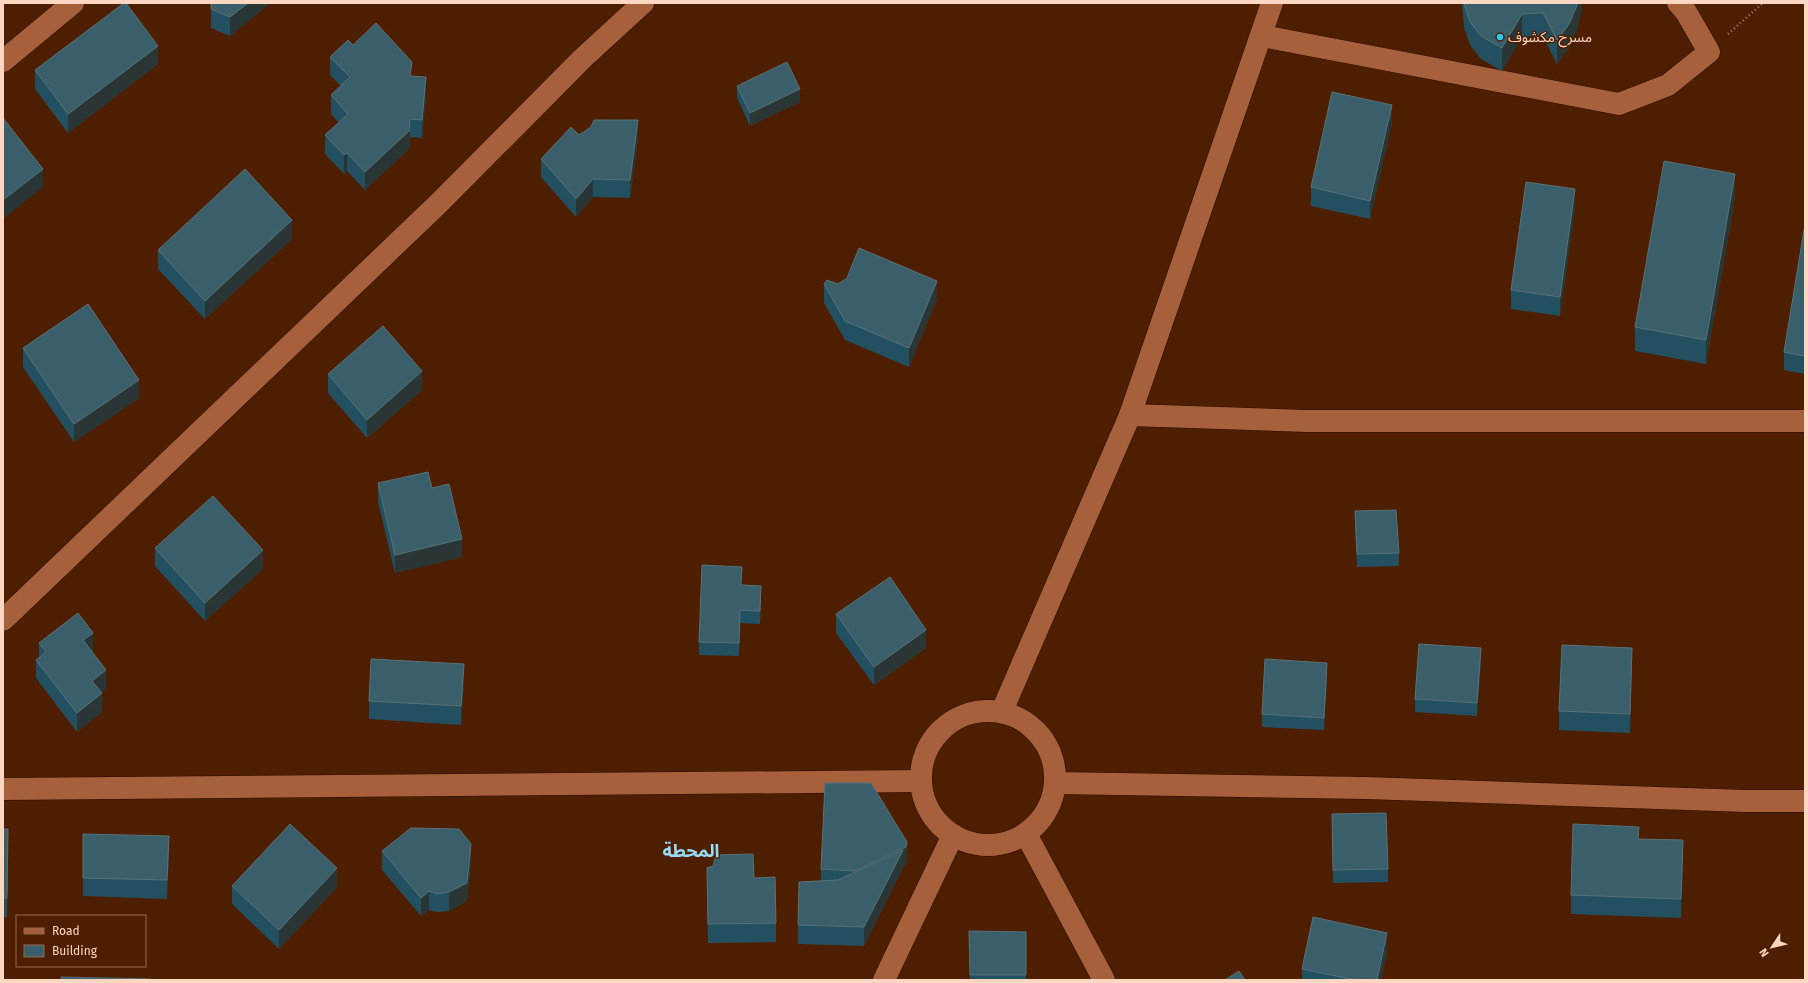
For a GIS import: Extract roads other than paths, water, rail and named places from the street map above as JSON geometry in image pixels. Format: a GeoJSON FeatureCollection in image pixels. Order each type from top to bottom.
{"type":"FeatureCollection","features":[{"type":"Feature","properties":{"kind":"street"},"geometry":{"type":"LineString","coordinates":[[3,61],[73,3]]}},
{"type":"Feature","properties":{"kind":"street"},"geometry":{"type":"LineString","coordinates":[[3,620],[438,204],[583,58],[643,3]]}},
{"type":"Feature","properties":{"kind":"street"},"geometry":{"type":"LineString","coordinates":[[1002,711],[1130,415],[1262,36],[1272,3]]}},
{"type":"Feature","properties":{"kind":"street"},"geometry":{"type":"LineString","coordinates":[[1262,36],[1619,104],[1668,84],[1708,52],[1686,12],[1678,3]]}},
{"type":"Feature","properties":{"kind":"street"},"geometry":{"type":"LineString","coordinates":[[1130,415],[1306,421],[1805,421]]}},
{"type":"Feature","properties":{"kind":"street"},"geometry":{"type":"LineString","coordinates":[[977,710],[1002,711],[1025,720],[1043,737],[1053,759],[1056,783],[1047,812],[1026,834],[1002,844],[977,845],[952,835],[936,821],[925,802],[920,781],[924,756],[935,735],[954,719],[977,710]]}},
{"type":"Feature","properties":{"kind":"street"},"geometry":{"type":"LineString","coordinates":[[3,789],[920,781]]}},
{"type":"Feature","properties":{"kind":"street"},"geometry":{"type":"LineString","coordinates":[[1056,783],[1366,788],[1746,801],[1805,801]]}},
{"type":"Feature","properties":{"kind":"street"},"geometry":{"type":"LineString","coordinates":[[1026,834],[1104,980]]}},
{"type":"Feature","properties":{"kind":"street"},"geometry":{"type":"LineString","coordinates":[[884,980],[952,835]]}},
{"type":"Feature","properties":{"kind":"place","name":"مسرح مكشوف"},"geometry":{"type":"Point","coordinates":[1500,37]}},
{"type":"Feature","properties":{"kind":"district","name":"المحطة"},"geometry":{"type":"Point","coordinates":[691,851]}}]}
